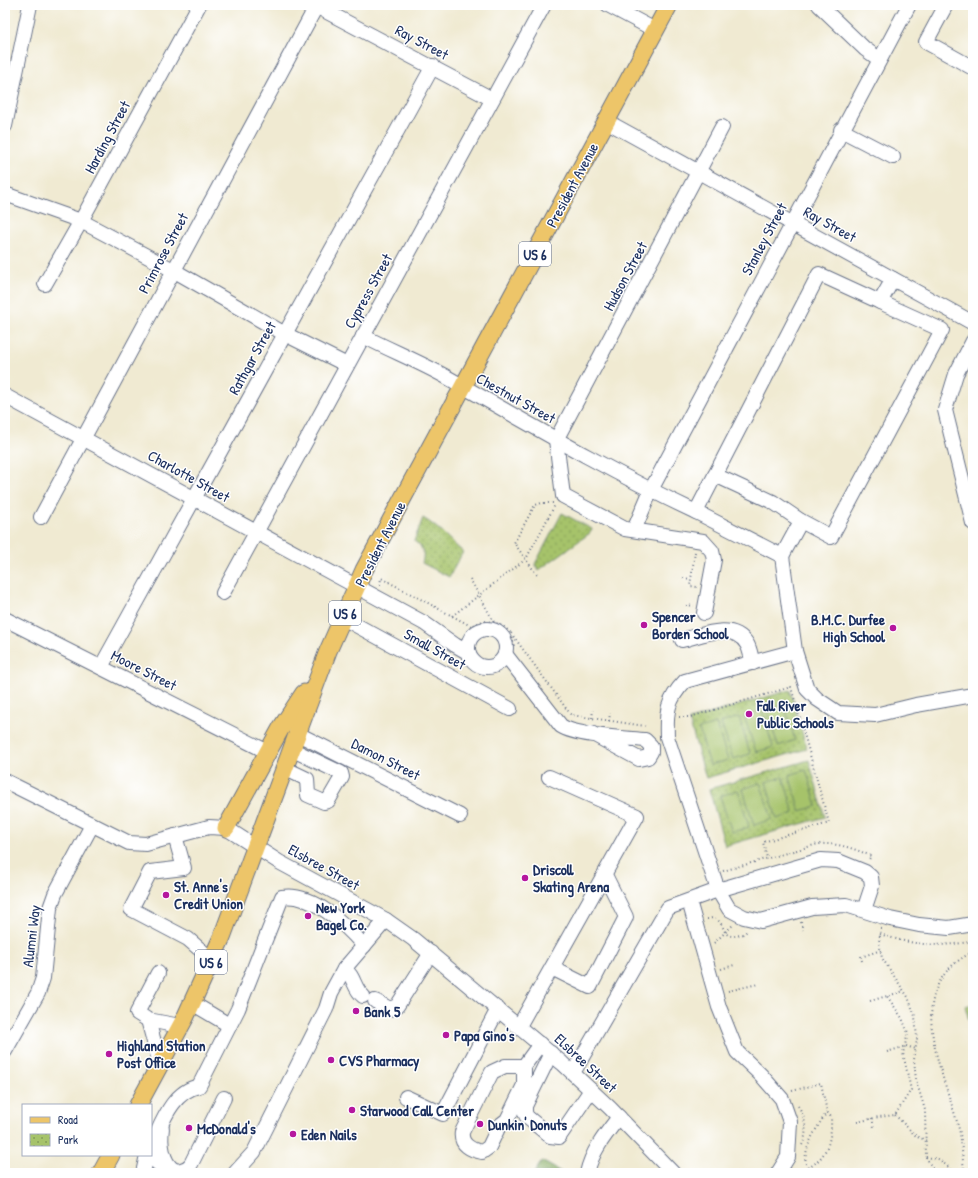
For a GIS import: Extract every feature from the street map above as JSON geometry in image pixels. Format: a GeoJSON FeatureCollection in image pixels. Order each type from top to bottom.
{"type":"FeatureCollection","features":[{"type":"Feature","properties":{"kind":"main road","name":"President Avenue"},"geometry":{"type":"LineString","coordinates":[[139,1104],[192,1003],[229,920],[321,668],[364,570],[668,5]]}},
{"type":"Feature","properties":{"kind":"main road"},"geometry":{"type":"LineString","coordinates":[[226,828],[281,728],[321,668]]}},
{"type":"Feature","properties":{"kind":"street"},"geometry":{"type":"LineString","coordinates":[[5,126],[10,75],[30,5]]}},
{"type":"Feature","properties":{"kind":"street","name":"Harding Street"},"geometry":{"type":"LineString","coordinates":[[45,284],[82,221],[199,5]]}},
{"type":"Feature","properties":{"kind":"street","name":"Ray Street"},"geometry":{"type":"LineString","coordinates":[[316,5],[433,66],[492,99]]}},
{"type":"Feature","properties":{"kind":"street","name":"Primrose Street"},"geometry":{"type":"LineString","coordinates":[[41,517],[316,5]]}},
{"type":"Feature","properties":{"kind":"street","name":"Cypress Street"},"geometry":{"type":"LineString","coordinates":[[223,593],[544,5]]}},
{"type":"Feature","properties":{"kind":"street"},"geometry":{"type":"LineString","coordinates":[[608,5],[655,30]]}},
{"type":"Feature","properties":{"kind":"street"},"geometry":{"type":"LineString","coordinates":[[819,5],[866,49],[880,59]]}},
{"type":"Feature","properties":{"kind":"street","name":"Stanley Street"},"geometry":{"type":"LineString","coordinates":[[634,530],[651,490],[841,130],[909,5]]}},
{"type":"Feature","properties":{"kind":"street"},"geometry":{"type":"LineString","coordinates":[[946,5],[926,42],[973,68]]}},
{"type":"Feature","properties":{"kind":"street","name":"Rathgar Street"},"geometry":{"type":"LineString","coordinates":[[101,667],[433,66]]}},
{"type":"Feature","properties":{"kind":"street","name":"Ray Street"},"geometry":{"type":"LineString","coordinates":[[606,121],[973,323]]}},
{"type":"Feature","properties":{"kind":"street","name":"Hudson Street"},"geometry":{"type":"LineString","coordinates":[[556,440],[699,173],[722,127]]}},
{"type":"Feature","properties":{"kind":"street"},"geometry":{"type":"LineString","coordinates":[[841,130],[893,157]]}},
{"type":"Feature","properties":{"kind":"street"},"geometry":{"type":"LineString","coordinates":[[5,194],[82,221],[173,270],[285,334],[347,366]]}},
{"type":"Feature","properties":{"kind":"street"},"geometry":{"type":"LineString","coordinates":[[696,512],[715,475],[819,274],[942,330],[850,505],[831,537],[801,521],[773,502],[715,475]]}},
{"type":"Feature","properties":{"kind":"street"},"geometry":{"type":"LineString","coordinates":[[880,302],[893,279]]}},
{"type":"Feature","properties":{"kind":"street","name":"Chestnut Street"},"geometry":{"type":"LineString","coordinates":[[363,336],[450,379],[463,388],[556,440],[651,490],[782,556]]}},
{"type":"Feature","properties":{"kind":"street"},"geometry":{"type":"LineString","coordinates":[[973,341],[956,374],[944,410],[973,523]]}},
{"type":"Feature","properties":{"kind":"street","name":"Charlotte Street"},"geometry":{"type":"LineString","coordinates":[[5,396],[424,623],[469,653]]}},
{"type":"Feature","properties":{"kind":"street"},"geometry":{"type":"LineString","coordinates":[[556,440],[563,496],[625,529],[703,541],[712,551],[714,560],[704,613]]}},
{"type":"Feature","properties":{"kind":"street"},"geometry":{"type":"LineString","coordinates":[[801,521],[782,556],[795,651],[807,689],[838,713],[875,715],[916,705],[973,695]]}},
{"type":"Feature","properties":{"kind":"street","name":"Small Street"},"geometry":{"type":"LineString","coordinates":[[343,618],[510,709]]}},
{"type":"Feature","properties":{"kind":"street","name":"Moore Street"},"geometry":{"type":"LineString","coordinates":[[5,619],[268,752]]}},
{"type":"Feature","properties":{"kind":"street"},"geometry":{"type":"LineString","coordinates":[[509,653],[497,665],[484,667],[473,661],[469,653],[469,645],[472,637],[478,631],[486,629],[495,630],[502,635],[509,653],[561,726],[570,730],[591,734]]}},
{"type":"Feature","properties":{"kind":"street"},"geometry":{"type":"LineString","coordinates":[[682,640],[722,630],[734,633],[747,644],[753,663]]}},
{"type":"Feature","properties":{"kind":"street"},"geometry":{"type":"LineString","coordinates":[[795,651],[685,681],[672,694],[666,716],[667,738],[718,890],[729,909],[744,917],[762,922],[812,907],[846,905],[890,919],[919,925],[949,928],[973,924]]}},
{"type":"Feature","properties":{"kind":"street"},"geometry":{"type":"LineString","coordinates":[[284,768],[307,779],[308,795],[324,802],[328,801],[342,777],[341,773],[294,741]]}},
{"type":"Feature","properties":{"kind":"street","name":"Damon Street"},"geometry":{"type":"LineString","coordinates":[[294,741],[460,816]]}},
{"type":"Feature","properties":{"kind":"street"},"geometry":{"type":"LineString","coordinates":[[519,1026],[638,816],[549,777]]}},
{"type":"Feature","properties":{"kind":"street"},"geometry":{"type":"LineString","coordinates":[[5,781],[92,826],[135,844],[146,844],[209,827],[226,828]]}},
{"type":"Feature","properties":{"kind":"street","name":"Alumni Way"},"geometry":{"type":"LineString","coordinates":[[5,1051],[38,993],[46,964],[50,908],[66,872],[92,826]]}},
{"type":"Feature","properties":{"kind":"street","name":"Elsbree Street"},"geometry":{"type":"LineString","coordinates":[[226,828],[256,848],[386,920],[405,933],[574,1073],[618,1117],[668,1171]]}},
{"type":"Feature","properties":{"kind":"street"},"geometry":{"type":"LineString","coordinates":[[175,836],[184,868],[150,872],[131,909],[188,939],[212,960]]}},
{"type":"Feature","properties":{"kind":"street"},"geometry":{"type":"LineString","coordinates":[[574,1073],[620,988],[668,908],[718,890],[805,863],[821,860],[838,862],[865,872],[871,877],[872,886],[864,910]]}},
{"type":"Feature","properties":{"kind":"street"},"geometry":{"type":"LineString","coordinates":[[552,968],[590,987],[626,918],[604,875]]}},
{"type":"Feature","properties":{"kind":"street"},"geometry":{"type":"LineString","coordinates":[[152,1145],[163,1121],[178,1096],[189,1089],[199,1086],[238,1009],[282,897],[292,896],[302,898],[329,913],[344,924],[364,946]]}},
{"type":"Feature","properties":{"kind":"street"},"geometry":{"type":"LineString","coordinates":[[689,901],[719,1007],[737,1052],[761,1075],[782,1099],[790,1122],[788,1157],[778,1173]]}},
{"type":"Feature","properties":{"kind":"street"},"geometry":{"type":"LineString","coordinates":[[236,1173],[254,1152],[326,1009],[331,993],[344,969],[386,920]]}},
{"type":"Feature","properties":{"kind":"street"},"geometry":{"type":"LineString","coordinates":[[344,969],[354,978],[358,992],[390,1009],[400,1004],[411,982],[431,954]]}},
{"type":"Feature","properties":{"kind":"street"},"geometry":{"type":"LineString","coordinates":[[158,973],[137,1013],[148,1020],[180,1026]]}},
{"type":"Feature","properties":{"kind":"street"},"geometry":{"type":"LineString","coordinates":[[192,1003],[229,1025]]}},
{"type":"Feature","properties":{"kind":"street"},"geometry":{"type":"LineString","coordinates":[[406,1097],[443,1114],[498,1009]]}},
{"type":"Feature","properties":{"kind":"street"},"geometry":{"type":"LineString","coordinates":[[148,1020],[160,1064]]}},
{"type":"Feature","properties":{"kind":"street"},"geometry":{"type":"LineString","coordinates":[[524,1066],[505,1066],[492,1072],[462,1132],[462,1140],[466,1145],[482,1152],[489,1147],[499,1126],[507,1120],[524,1085],[524,1066],[540,1044]]}},
{"type":"Feature","properties":{"kind":"street"},"geometry":{"type":"LineString","coordinates":[[551,1053],[525,1106],[524,1113],[527,1117],[550,1136],[559,1137],[591,1090]]}},
{"type":"Feature","properties":{"kind":"street"},"geometry":{"type":"LineString","coordinates":[[152,1156],[156,1163],[174,1170],[184,1170],[189,1166],[228,1100],[200,1166]]}},
{"type":"Feature","properties":{"kind":"street"},"geometry":{"type":"LineString","coordinates":[[587,1173],[591,1158],[601,1140],[618,1117]]}},
{"type":"Feature","properties":{"kind":"street"},"geometry":{"type":"LineString","coordinates":[[163,1121],[161,1145],[167,1163],[174,1170]]}},
{"type":"Feature","properties":{"kind":"street"},"geometry":{"type":"LineString","coordinates":[[143,1173],[148,1156]]}},
{"type":"Feature","properties":{"kind":"path"},"geometry":{"type":"LineString","coordinates":[[452,616],[526,558],[557,503],[548,502],[535,505],[514,543],[526,558],[537,575]]}},
{"type":"Feature","properties":{"kind":"path"},"geometry":{"type":"LineString","coordinates":[[381,589],[381,578],[471,626],[483,621],[494,622],[504,627],[511,633],[571,715],[645,726]]}},
{"type":"Feature","properties":{"kind":"path"},"geometry":{"type":"LineString","coordinates":[[683,578],[691,579]]}},
{"type":"Feature","properties":{"kind":"path"},"geometry":{"type":"LineString","coordinates":[[470,579],[494,622]]}},
{"type":"Feature","properties":{"kind":"path"},"geometry":{"type":"LineString","coordinates":[[509,653],[514,641],[511,633]]}},
{"type":"Feature","properties":{"kind":"path"},"geometry":{"type":"LineString","coordinates":[[675,715],[681,718],[690,717],[791,687],[829,823],[763,842],[767,858]]}},
{"type":"Feature","properties":{"kind":"path"},"geometry":{"type":"LineString","coordinates":[[592,718],[593,710]]}},
{"type":"Feature","properties":{"kind":"path"},"geometry":{"type":"LineString","coordinates":[[609,720],[610,713]]}},
{"type":"Feature","properties":{"kind":"path"},"geometry":{"type":"LineString","coordinates":[[702,920],[716,919],[725,933],[730,936],[746,933],[748,927],[743,926]]}},
{"type":"Feature","properties":{"kind":"path"},"geometry":{"type":"LineString","coordinates":[[794,923],[806,920]]}},
{"type":"Feature","properties":{"kind":"path"},"geometry":{"type":"LineString","coordinates":[[801,921],[803,930]]}},
{"type":"Feature","properties":{"kind":"path"},"geometry":{"type":"LineString","coordinates":[[714,943],[735,922],[738,924]]}},
{"type":"Feature","properties":{"kind":"path"},"geometry":{"type":"LineString","coordinates":[[882,925],[880,934],[880,950],[882,958],[904,991],[915,1016],[918,1039],[914,1060],[916,1080],[925,1110],[926,1157],[935,1173]]}},
{"type":"Feature","properties":{"kind":"path"},"geometry":{"type":"LineString","coordinates":[[880,934],[912,944],[952,945],[973,942]]}},
{"type":"Feature","properties":{"kind":"path"},"geometry":{"type":"LineString","coordinates":[[712,939],[715,950]]}},
{"type":"Feature","properties":{"kind":"path"},"geometry":{"type":"LineString","coordinates":[[862,961],[860,957],[880,950]]}},
{"type":"Feature","properties":{"kind":"path"},"geometry":{"type":"LineString","coordinates":[[926,1157],[938,1159],[956,1172],[964,1169],[959,1130],[937,1059],[930,1022],[934,995],[944,975],[962,957],[973,952]]}},
{"type":"Feature","properties":{"kind":"path"},"geometry":{"type":"LineString","coordinates":[[719,962],[724,976]]}},
{"type":"Feature","properties":{"kind":"path"},"geometry":{"type":"LineString","coordinates":[[721,969],[734,965]]}},
{"type":"Feature","properties":{"kind":"path"},"geometry":{"type":"LineString","coordinates":[[726,984],[728,991],[758,984]]}},
{"type":"Feature","properties":{"kind":"path"},"geometry":{"type":"LineString","coordinates":[[870,1001],[904,991]]}},
{"type":"Feature","properties":{"kind":"path"},"geometry":{"type":"LineString","coordinates":[[857,1122],[872,1118],[895,1115],[912,1090],[903,1053],[906,1046],[908,1033],[902,1018],[887,996]]}},
{"type":"Feature","properties":{"kind":"path"},"geometry":{"type":"LineString","coordinates":[[887,1052],[906,1046],[916,1049]]}},
{"type":"Feature","properties":{"kind":"path"},"geometry":{"type":"LineString","coordinates":[[911,1085],[916,1080]]}},
{"type":"Feature","properties":{"kind":"path"},"geometry":{"type":"LineString","coordinates":[[791,1091],[821,1083],[827,1112],[831,1117],[830,1142],[820,1158],[808,1168]]}},
{"type":"Feature","properties":{"kind":"path"},"geometry":{"type":"LineString","coordinates":[[786,1087],[791,1091],[792,1096]]}},
{"type":"Feature","properties":{"kind":"path"},"geometry":{"type":"LineString","coordinates":[[797,1105],[805,1123],[806,1138],[800,1148]]}},
{"type":"Feature","properties":{"kind":"path"},"geometry":{"type":"LineString","coordinates":[[811,1173],[808,1168],[806,1152],[810,1140],[827,1112]]}},
{"type":"Feature","properties":{"kind":"path"},"geometry":{"type":"LineString","coordinates":[[895,1115],[917,1137],[926,1140]]}},
{"type":"Feature","properties":{"kind":"path"},"geometry":{"type":"LineString","coordinates":[[872,1118],[874,1127]]}},
{"type":"Feature","properties":{"kind":"path"},"geometry":{"type":"LineString","coordinates":[[806,1138],[810,1140]]}},
{"type":"Feature","properties":{"kind":"green space"},"geometry":{"type":"Polygon","coordinates":[[[562,513],[592,529],[590,533],[539,570],[535,564],[562,513]]]}},
{"type":"Feature","properties":{"kind":"green space"},"geometry":{"type":"Polygon","coordinates":[[[423,518],[439,530],[463,552],[449,577],[422,563],[422,550],[414,541],[423,518]]]}},
{"type":"Feature","properties":{"kind":"green space"},"geometry":{"type":"Polygon","coordinates":[[[790,690],[807,749],[706,778],[689,720],[790,690]]]}},
{"type":"Feature","properties":{"kind":"green space"},"geometry":{"type":"Polygon","coordinates":[[[784,704],[795,740],[778,746],[767,710],[784,704]]]}},
{"type":"Feature","properties":{"kind":"green space"},"geometry":{"type":"Polygon","coordinates":[[[762,711],[773,747],[756,752],[744,716],[762,711]]]}},
{"type":"Feature","properties":{"kind":"green space"},"geometry":{"type":"Polygon","coordinates":[[[739,717],[750,754],[733,759],[721,723],[739,717]]]}},
{"type":"Feature","properties":{"kind":"green space"},"geometry":{"type":"Polygon","coordinates":[[[716,724],[728,760],[710,765],[699,729],[716,724]]]}},
{"type":"Feature","properties":{"kind":"green space"},"geometry":{"type":"Polygon","coordinates":[[[809,760],[825,817],[725,846],[709,789],[809,760]]]}},
{"type":"Feature","properties":{"kind":"green space"},"geometry":{"type":"Polygon","coordinates":[[[806,770],[817,806],[800,811],[789,775],[806,770]]]}},
{"type":"Feature","properties":{"kind":"green space"},"geometry":{"type":"Polygon","coordinates":[[[783,777],[794,813],[777,819],[766,782],[783,777]]]}},
{"type":"Feature","properties":{"kind":"green space"},"geometry":{"type":"Polygon","coordinates":[[[760,783],[772,819],[754,825],[743,789],[760,783]]]}},
{"type":"Feature","properties":{"kind":"green space"},"geometry":{"type":"Polygon","coordinates":[[[738,790],[749,827],[732,832],[720,796],[738,790]]]}},
{"type":"Feature","properties":{"kind":"green space"},"geometry":{"type":"Polygon","coordinates":[[[973,1004],[973,1034],[965,1006],[973,1004]]]}},
{"type":"Feature","properties":{"kind":"green space"},"geometry":{"type":"Polygon","coordinates":[[[542,1161],[563,1173],[534,1173],[542,1161]]]}},
{"type":"Feature","properties":{"kind":"place","name":"Spencer Borden School"},"geometry":{"type":"Point","coordinates":[644,625]}},
{"type":"Feature","properties":{"kind":"place","name":"B.M.C. Durfee High School"},"geometry":{"type":"Point","coordinates":[893,628]}},
{"type":"Feature","properties":{"kind":"place","name":"Fall River Public Schools"},"geometry":{"type":"Point","coordinates":[749,714]}},
{"type":"Feature","properties":{"kind":"place","name":"Driscoll Skating Arena"},"geometry":{"type":"Point","coordinates":[525,878]}},
{"type":"Feature","properties":{"kind":"place","name":"St. Anne's Credit Union"},"geometry":{"type":"Point","coordinates":[166,895]}},
{"type":"Feature","properties":{"kind":"place","name":"New York Bagel Co."},"geometry":{"type":"Point","coordinates":[308,916]}},
{"type":"Feature","properties":{"kind":"place","name":"Bank 5"},"geometry":{"type":"Point","coordinates":[356,1011]}},
{"type":"Feature","properties":{"kind":"place","name":"Papa Gino's"},"geometry":{"type":"Point","coordinates":[446,1035]}},
{"type":"Feature","properties":{"kind":"place","name":"Highland Station Post Office"},"geometry":{"type":"Point","coordinates":[109,1054]}},
{"type":"Feature","properties":{"kind":"place","name":"CVS Pharmacy"},"geometry":{"type":"Point","coordinates":[331,1060]}},
{"type":"Feature","properties":{"kind":"place","name":"Starwood Call Center"},"geometry":{"type":"Point","coordinates":[352,1110]}},
{"type":"Feature","properties":{"kind":"place","name":"Dunkin' Donuts"},"geometry":{"type":"Point","coordinates":[480,1124]}},
{"type":"Feature","properties":{"kind":"place","name":"McDonald's"},"geometry":{"type":"Point","coordinates":[189,1128]}},
{"type":"Feature","properties":{"kind":"place","name":"Eden Nails"},"geometry":{"type":"Point","coordinates":[293,1134]}}]}
